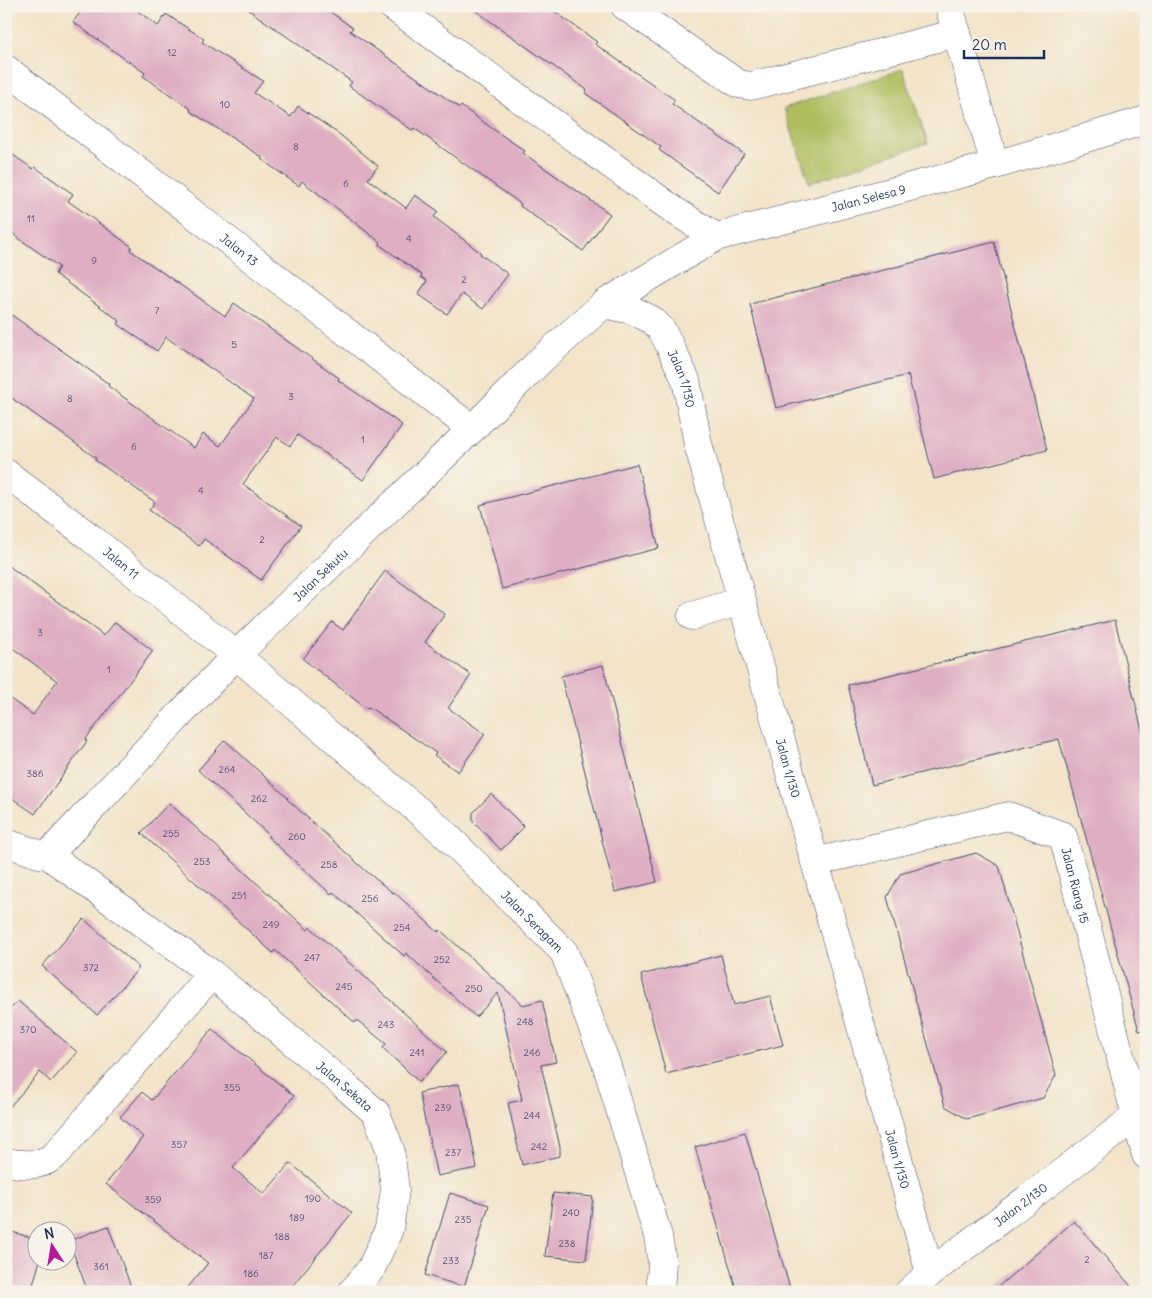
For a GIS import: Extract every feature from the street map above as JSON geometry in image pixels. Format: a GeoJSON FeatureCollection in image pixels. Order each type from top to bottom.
{"type":"FeatureCollection","features":[{"type":"Feature","properties":{"kind":"street"},"geometry":{"type":"LineString","coordinates":[[392,6],[675,211],[716,237]]}},
{"type":"Feature","properties":{"kind":"street"},"geometry":{"type":"LineString","coordinates":[[625,6],[734,82],[751,86],[957,33]]}},
{"type":"Feature","properties":{"kind":"street"},"geometry":{"type":"LineString","coordinates":[[950,6],[995,165]]}},
{"type":"Feature","properties":{"kind":"street","name":"Jalan 13"},"geometry":{"type":"LineString","coordinates":[[6,70],[472,429]]}},
{"type":"Feature","properties":{"kind":"street","name":"Jalan Selesa 9"},"geometry":{"type":"LineString","coordinates":[[604,304],[716,237],[995,165],[1146,120]]}},
{"type":"Feature","properties":{"kind":"street","name":"Jalan Sekutu"},"geometry":{"type":"LineString","coordinates":[[48,855],[236,655],[472,429],[542,359],[604,304]]}},
{"type":"Feature","properties":{"kind":"street","name":"Jalan 1/130"},"geometry":{"type":"LineString","coordinates":[[604,304],[632,310],[652,320],[661,329],[686,380],[698,444],[930,1273]]}},
{"type":"Feature","properties":{"kind":"street","name":"Jalan 11"},"geometry":{"type":"LineString","coordinates":[[6,473],[91,538],[236,655]]}},
{"type":"Feature","properties":{"kind":"street"},"geometry":{"type":"LineString","coordinates":[[692,616],[741,601]]}},
{"type":"Feature","properties":{"kind":"street","name":"Jalan Seragam"},"geometry":{"type":"LineString","coordinates":[[236,655],[442,831],[564,952],[606,1063],[658,1236],[662,1262],[660,1292]]}},
{"type":"Feature","properties":{"kind":"street","name":"Jalan Riang 15"},"geometry":{"type":"LineString","coordinates":[[814,862],[1008,816],[1063,836],[1146,1155]]}},
{"type":"Feature","properties":{"kind":"street","name":"Jalan Sekata"},"geometry":{"type":"LineString","coordinates":[[6,843],[39,854],[48,855],[212,974],[376,1114],[390,1149],[396,1190],[389,1229],[371,1269],[352,1292]]}},
{"type":"Feature","properties":{"kind":"street"},"geometry":{"type":"LineString","coordinates":[[6,1162],[32,1165],[50,1158],[63,1146],[212,974]]}},
{"type":"Feature","properties":{"kind":"street","name":"Jalan 2/130"},"geometry":{"type":"LineString","coordinates":[[909,1292],[930,1273],[1135,1117]]}},
{"type":"Feature","properties":{"kind":"green space"},"geometry":{"type":"Polygon","coordinates":[[[903,69],[928,143],[809,183],[784,108],[903,69]]]}},
{"type":"Feature","properties":{"kind":"building"},"geometry":{"type":"Polygon","coordinates":[[[85,6],[131,6],[158,26],[166,14],[204,39],[202,42],[263,81],[254,93],[291,117],[298,106],[339,134],[378,166],[368,179],[406,208],[415,195],[438,211],[434,217],[508,274],[483,309],[462,294],[447,314],[418,294],[427,281],[421,277],[422,275],[380,245],[381,243],[302,181],[299,186],[261,159],[262,157],[190,111],[191,109],[143,76],[145,73],[73,22],[85,6]]]}},
{"type":"Feature","properties":{"kind":"building"},"geometry":{"type":"Polygon","coordinates":[[[243,6],[322,6],[353,28],[350,31],[525,151],[523,153],[610,214],[583,251],[520,206],[521,204],[414,128],[412,130],[349,86],[352,82],[243,6]]]}},
{"type":"Feature","properties":{"kind":"building"},"geometry":{"type":"Polygon","coordinates":[[[469,6],[547,6],[597,42],[595,44],[675,100],[672,104],[744,154],[718,192],[659,150],[661,147],[585,93],[587,90],[469,6]]]}},
{"type":"Feature","properties":{"kind":"building"},"geometry":{"type":"Polygon","coordinates":[[[6,150],[33,169],[35,167],[73,194],[68,201],[132,247],[130,250],[225,316],[234,303],[402,425],[363,480],[298,435],[290,446],[277,437],[243,484],[301,526],[261,580],[204,539],[199,546],[149,510],[155,502],[6,394],[6,311],[109,384],[108,386],[194,448],[203,434],[220,446],[254,399],[166,337],[157,351],[118,324],[120,321],[55,274],[59,267],[6,229],[6,150]]]}},
{"type":"Feature","properties":{"kind":"building"},"geometry":{"type":"Polygon","coordinates":[[[994,242],[1047,450],[934,479],[908,375],[776,408],[750,304],[994,242]]]}},
{"type":"Feature","properties":{"kind":"building"},"geometry":{"type":"Polygon","coordinates":[[[637,464],[659,548],[502,589],[480,505],[637,464]]]}},
{"type":"Feature","properties":{"kind":"building"},"geometry":{"type":"Polygon","coordinates":[[[6,564],[104,636],[115,622],[153,651],[85,740],[87,741],[35,814],[6,794],[6,696],[33,715],[57,681],[6,643],[6,564]]]}},
{"type":"Feature","properties":{"kind":"building"},"geometry":{"type":"Polygon","coordinates":[[[385,571],[445,614],[425,642],[471,675],[448,708],[485,734],[458,772],[434,755],[436,753],[369,707],[367,709],[303,659],[332,622],[343,630],[385,571]]]}},
{"type":"Feature","properties":{"kind":"building"},"geometry":{"type":"Polygon","coordinates":[[[1115,620],[1146,747],[1146,1030],[1139,1031],[1059,739],[872,785],[848,685],[1115,620]]]}},
{"type":"Feature","properties":{"kind":"building"},"geometry":{"type":"Polygon","coordinates":[[[603,665],[657,882],[615,892],[561,676],[603,665]]]}},
{"type":"Feature","properties":{"kind":"building"},"geometry":{"type":"Polygon","coordinates":[[[225,740],[366,871],[394,892],[438,932],[440,930],[523,1005],[542,1000],[556,1062],[541,1065],[560,1147],[560,1156],[522,1165],[508,1103],[522,1100],[498,993],[476,1017],[406,953],[404,956],[268,837],[269,835],[198,770],[225,740]]]}},
{"type":"Feature","properties":{"kind":"building"},"geometry":{"type":"Polygon","coordinates":[[[491,794],[524,827],[501,850],[473,821],[473,813],[491,794]]]}},
{"type":"Feature","properties":{"kind":"building"},"geometry":{"type":"Polygon","coordinates":[[[169,803],[308,930],[310,927],[447,1052],[419,1082],[383,1048],[386,1044],[357,1020],[355,1023],[275,950],[273,953],[141,833],[169,803]]]}},
{"type":"Feature","properties":{"kind":"building"},"geometry":{"type":"Polygon","coordinates":[[[976,853],[999,866],[1056,1075],[1043,1098],[967,1119],[945,1106],[887,897],[900,874],[976,853]]]}},
{"type":"Feature","properties":{"kind":"building"},"geometry":{"type":"Polygon","coordinates":[[[84,919],[139,968],[97,1015],[42,966],[84,919]]]}},
{"type":"Feature","properties":{"kind":"building"},"geometry":{"type":"Polygon","coordinates":[[[721,955],[734,1005],[770,996],[783,1045],[666,1074],[641,975],[721,955]]]}},
{"type":"Feature","properties":{"kind":"building"},"geometry":{"type":"Polygon","coordinates":[[[18,1001],[77,1052],[51,1082],[40,1072],[6,1111],[6,1014],[18,1001]]]}},
{"type":"Feature","properties":{"kind":"building"},"geometry":{"type":"Polygon","coordinates":[[[212,1029],[294,1096],[233,1168],[264,1194],[290,1163],[352,1213],[287,1292],[184,1292],[208,1263],[106,1184],[143,1137],[120,1117],[142,1092],[152,1100],[212,1029]]]}},
{"type":"Feature","properties":{"kind":"building"},"geometry":{"type":"Polygon","coordinates":[[[459,1084],[477,1168],[437,1176],[419,1093],[459,1084]]]}},
{"type":"Feature","properties":{"kind":"building"},"geometry":{"type":"Polygon","coordinates":[[[745,1132],[791,1292],[737,1292],[695,1147],[745,1132]]]}},
{"type":"Feature","properties":{"kind":"building"},"geometry":{"type":"Polygon","coordinates":[[[450,1193],[489,1205],[464,1287],[425,1275],[450,1193]]]}},
{"type":"Feature","properties":{"kind":"building"},"geometry":{"type":"Polygon","coordinates":[[[553,1193],[593,1197],[586,1260],[545,1256],[553,1193]]]}},
{"type":"Feature","properties":{"kind":"building"},"geometry":{"type":"Polygon","coordinates":[[[1074,1221],[1136,1292],[992,1292],[1052,1240],[1074,1221]]]}},
{"type":"Feature","properties":{"kind":"building"},"geometry":{"type":"Polygon","coordinates":[[[108,1226],[133,1292],[88,1292],[78,1265],[78,1238],[108,1226]]]}},
{"type":"Feature","properties":{"kind":"building"},"geometry":{"type":"Polygon","coordinates":[[[6,1230],[28,1237],[28,1270],[37,1270],[31,1292],[6,1285],[6,1230]]]}}]}
